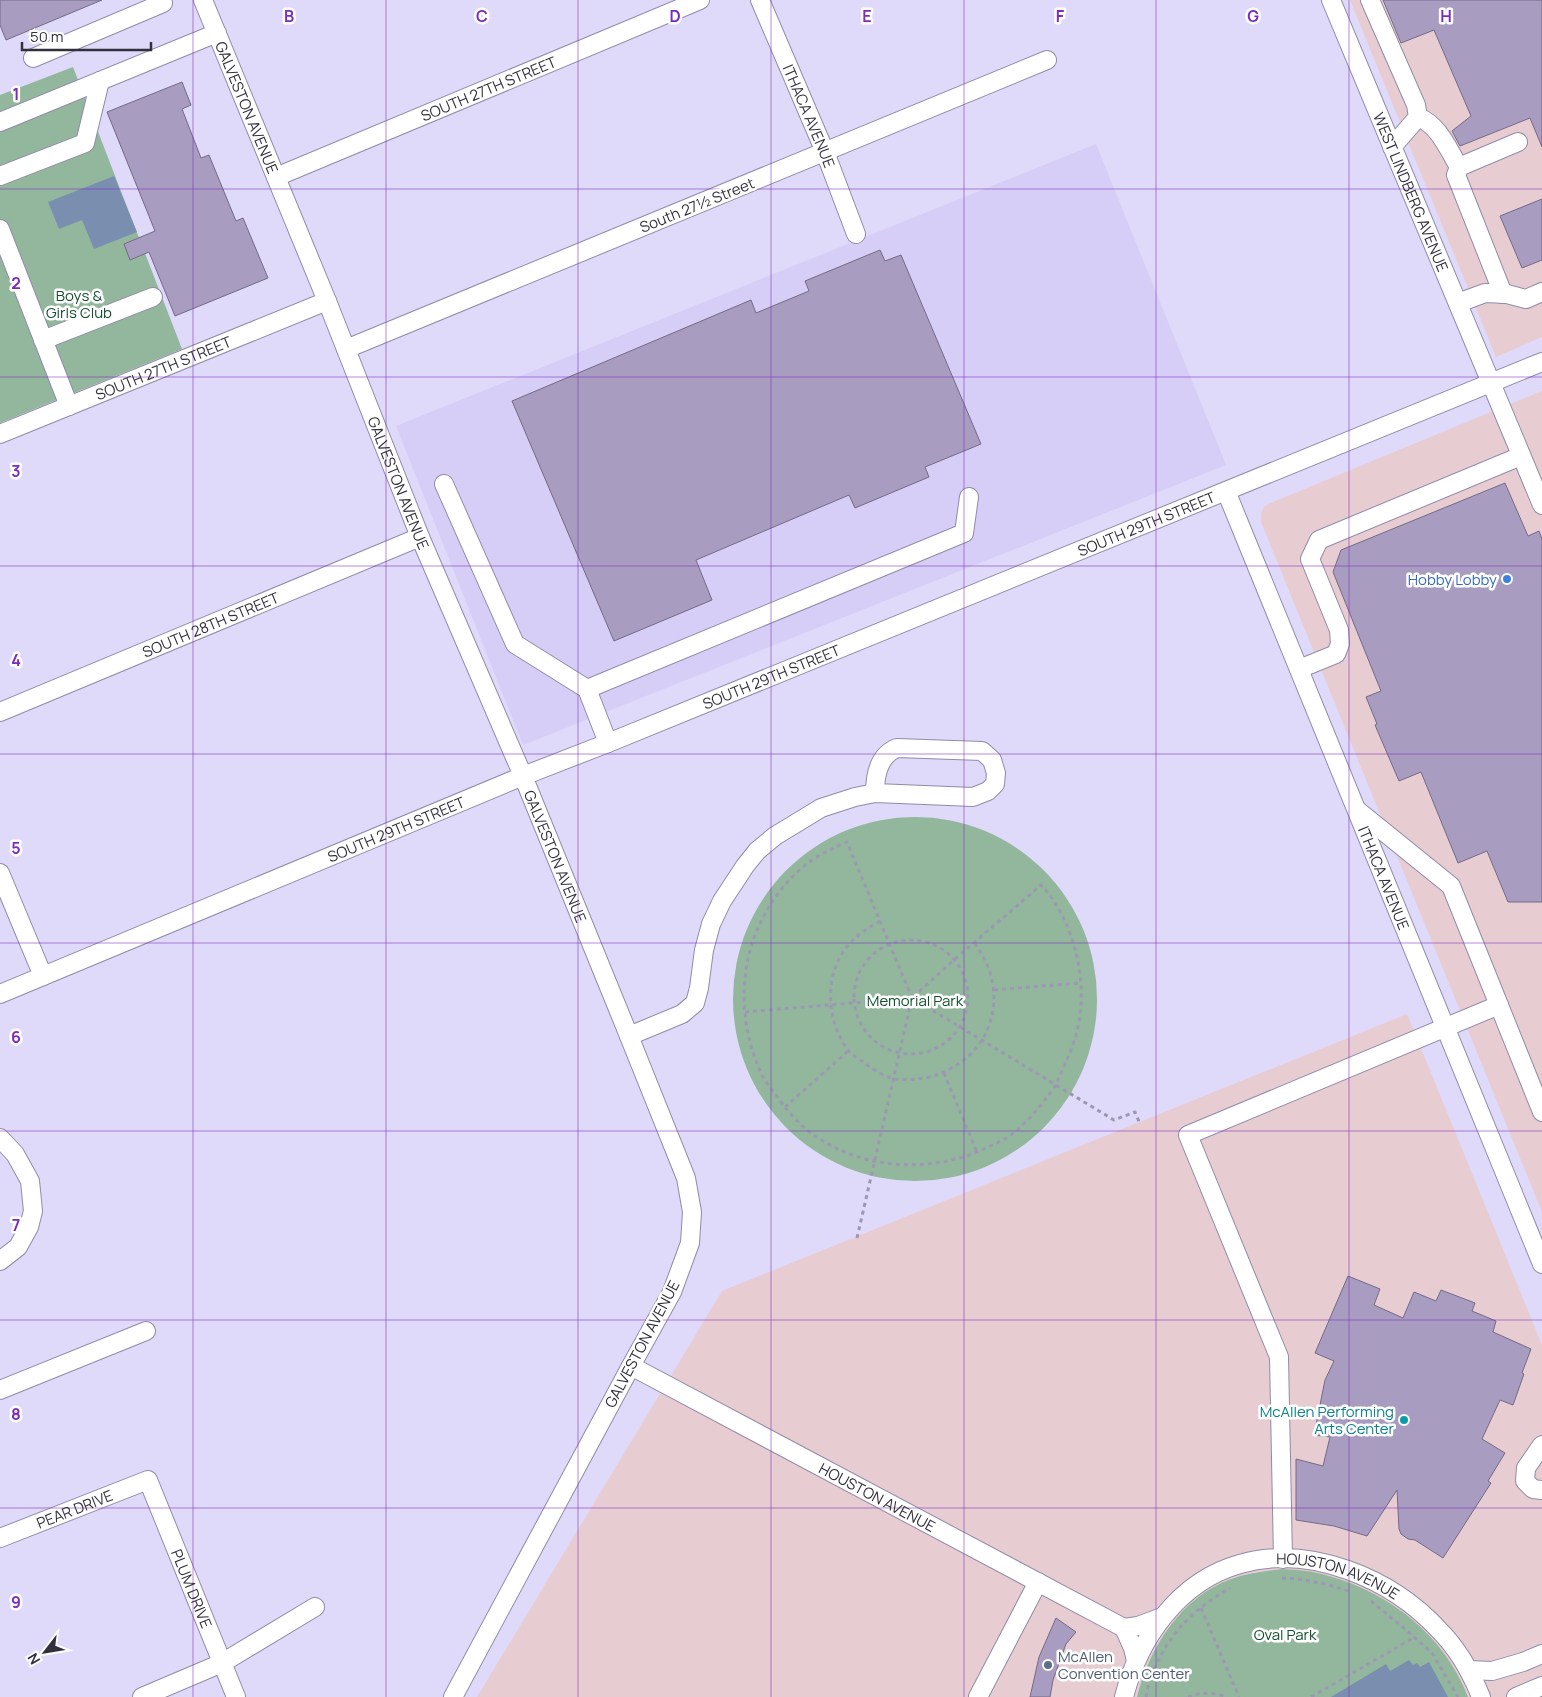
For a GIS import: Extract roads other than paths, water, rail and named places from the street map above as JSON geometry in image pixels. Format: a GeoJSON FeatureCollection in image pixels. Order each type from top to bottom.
{"type":"FeatureCollection","features":[{"type":"Feature","properties":{"kind":"street","name":"GALVESTON AVENUE"},"geometry":{"type":"LineString","coordinates":[[203,0],[327,301],[420,537],[523,776],[629,1036],[686,1178],[692,1212],[690,1243],[672,1292],[453,1697]]}},
{"type":"Feature","properties":{"kind":"street","name":"SOUTH 27TH STREET"},"geometry":{"type":"LineString","coordinates":[[276,176],[700,0]]}},
{"type":"Feature","properties":{"kind":"street","name":"ITHACA AVENUE"},"geometry":{"type":"LineString","coordinates":[[760,0],[825,152],[856,234]]}},
{"type":"Feature","properties":{"kind":"street","name":"WEST LINDBERG AVENUE"},"geometry":{"type":"LineString","coordinates":[[1331,0],[1542,505]]}},
{"type":"Feature","properties":{"kind":"street"},"geometry":{"type":"LineString","coordinates":[[1370,0],[1416,105],[1418,117]]}},
{"type":"Feature","properties":{"kind":"street"},"geometry":{"type":"LineString","coordinates":[[33,58],[165,1]]}},
{"type":"Feature","properties":{"kind":"street"},"geometry":{"type":"LineString","coordinates":[[0,122],[217,34]]}},
{"type":"Feature","properties":{"kind":"street","name":"South 27½ Street"},"geometry":{"type":"LineString","coordinates":[[346,349],[1047,60]]}},
{"type":"Feature","properties":{"kind":"street"},"geometry":{"type":"LineString","coordinates":[[0,176],[84,142],[100,81]]}},
{"type":"Feature","properties":{"kind":"street"},"geometry":{"type":"LineString","coordinates":[[1392,147],[1418,117]]}},
{"type":"Feature","properties":{"kind":"street"},"geometry":{"type":"LineString","coordinates":[[1418,117],[1427,120],[1442,138],[1459,167]]}},
{"type":"Feature","properties":{"kind":"street"},"geometry":{"type":"LineString","coordinates":[[1503,294],[1456,175],[1459,167],[1518,142]]}},
{"type":"Feature","properties":{"kind":"street"},"geometry":{"type":"LineString","coordinates":[[0,229],[69,406]]}},
{"type":"Feature","properties":{"kind":"street"},"geometry":{"type":"LineString","coordinates":[[1458,303],[1485,293],[1503,294],[1526,299],[1542,292]]}},
{"type":"Feature","properties":{"kind":"street"},"geometry":{"type":"LineString","coordinates":[[43,340],[154,297]]}},
{"type":"Feature","properties":{"kind":"street","name":"SOUTH 27TH STREET"},"geometry":{"type":"LineString","coordinates":[[0,434],[327,301]]}},
{"type":"Feature","properties":{"kind":"street","name":"SOUTH 29TH STREET"},"geometry":{"type":"LineString","coordinates":[[0,994],[523,776],[1542,362]]}},
{"type":"Feature","properties":{"kind":"street"},"geometry":{"type":"LineString","coordinates":[[1299,669],[1336,654],[1340,644],[1339,630],[1310,559],[1319,540],[1521,456]]}},
{"type":"Feature","properties":{"kind":"street"},"geometry":{"type":"LineString","coordinates":[[444,484],[515,644],[587,689],[608,743]]}},
{"type":"Feature","properties":{"kind":"street","name":"ITHACA AVENUE"},"geometry":{"type":"LineString","coordinates":[[1226,491],[1542,1264]]}},
{"type":"Feature","properties":{"kind":"street"},"geometry":{"type":"LineString","coordinates":[[587,689],[964,533],[969,497]]}},
{"type":"Feature","properties":{"kind":"street","name":"SOUTH 28TH STREET"},"geometry":{"type":"LineString","coordinates":[[0,712],[420,537]]}},
{"type":"Feature","properties":{"kind":"street"},"geometry":{"type":"LineString","coordinates":[[629,1036],[682,1014],[695,1004],[704,950],[711,924],[733,883],[757,851],[775,836],[821,808],[874,793],[973,797],[988,791],[995,784],[996,773],[992,760],[982,752],[897,748],[888,751],[880,764],[875,778],[874,793]]}},
{"type":"Feature","properties":{"kind":"street"},"geometry":{"type":"LineString","coordinates":[[1356,809],[1450,886],[1542,1112]]}},
{"type":"Feature","properties":{"kind":"street"},"geometry":{"type":"LineString","coordinates":[[0,873],[43,976]]}},
{"type":"Feature","properties":{"kind":"street"},"geometry":{"type":"LineString","coordinates":[[1283,1558],[1279,1358],[1188,1135],[1499,1005]]}},
{"type":"Feature","properties":{"kind":"street"},"geometry":{"type":"LineString","coordinates":[[0,1138],[15,1154],[30,1181],[34,1211],[29,1227],[18,1247],[0,1261]]}},
{"type":"Feature","properties":{"kind":"street"},"geometry":{"type":"LineString","coordinates":[[0,1390],[146,1331]]}},
{"type":"Feature","properties":{"kind":"street","name":"HOUSTON AVENUE"},"geometry":{"type":"LineString","coordinates":[[631,1366],[1124,1628],[1138,1626],[1162,1617]]}},
{"type":"Feature","properties":{"kind":"street"},"geometry":{"type":"LineString","coordinates":[[1542,1445],[1526,1468],[1525,1481],[1533,1489],[1542,1490]]}},
{"type":"Feature","properties":{"kind":"street","name":"PEAR DRIVE"},"geometry":{"type":"LineString","coordinates":[[0,1538],[148,1480]]}},
{"type":"Feature","properties":{"kind":"street","name":"PLUM DRIVE"},"geometry":{"type":"LineString","coordinates":[[148,1480],[236,1697]]}},
{"type":"Feature","properties":{"kind":"street","name":"HOUSTON AVENUE"},"geometry":{"type":"LineString","coordinates":[[1124,1697],[1141,1650],[1162,1617],[1185,1593],[1200,1582],[1240,1564],[1283,1558],[1316,1562],[1342,1568],[1381,1585],[1409,1603],[1439,1630],[1454,1647],[1469,1670],[1481,1697]]}},
{"type":"Feature","properties":{"kind":"street"},"geometry":{"type":"LineString","coordinates":[[978,1697],[1038,1582]]}},
{"type":"Feature","properties":{"kind":"street"},"geometry":{"type":"LineString","coordinates":[[142,1697],[222,1663],[315,1607]]}},
{"type":"Feature","properties":{"kind":"street"},"geometry":{"type":"LineString","coordinates":[[1124,1628],[1134,1648],[1136,1661]]}},
{"type":"Feature","properties":{"kind":"street"},"geometry":{"type":"LineString","coordinates":[[1469,1670],[1492,1671],[1542,1654]]}},
{"type":"Feature","properties":{"kind":"street"},"geometry":{"type":"LineString","coordinates":[[1516,1697],[1542,1686]]}},
{"type":"Feature","properties":{"kind":"water"},"geometry":{"type":"Polygon","coordinates":[[[114,176],[137,232],[94,249],[82,220],[59,229],[48,202],[114,176]]]}},
{"type":"Feature","properties":{"kind":"water"},"geometry":{"type":"Polygon","coordinates":[[[1409,1660],[1413,1665],[1417,1663],[1420,1667],[1429,1662],[1448,1697],[1331,1697],[1386,1664],[1390,1671],[1409,1660]]]}},
{"type":"Feature","properties":{"kind":"place","name":"Hobby Lobby"},"geometry":{"type":"Point","coordinates":[1507,579]}},
{"type":"Feature","properties":{"kind":"place","name":"McAllen Performing Arts Center"},"geometry":{"type":"Point","coordinates":[1404,1420]}},
{"type":"Feature","properties":{"kind":"place","name":"McAllen Convention Center"},"geometry":{"type":"Point","coordinates":[1048,1665]}},
{"type":"Feature","properties":{"kind":"park label","name":"Boys & Girls Club"},"geometry":{"type":"Point","coordinates":[79,304]}},
{"type":"Feature","properties":{"kind":"park label","name":"Memorial Park"},"geometry":{"type":"Point","coordinates":[915,1000]}},
{"type":"Feature","properties":{"kind":"park label","name":"Oval Park"},"geometry":{"type":"Point","coordinates":[1285,1634]}}]}
